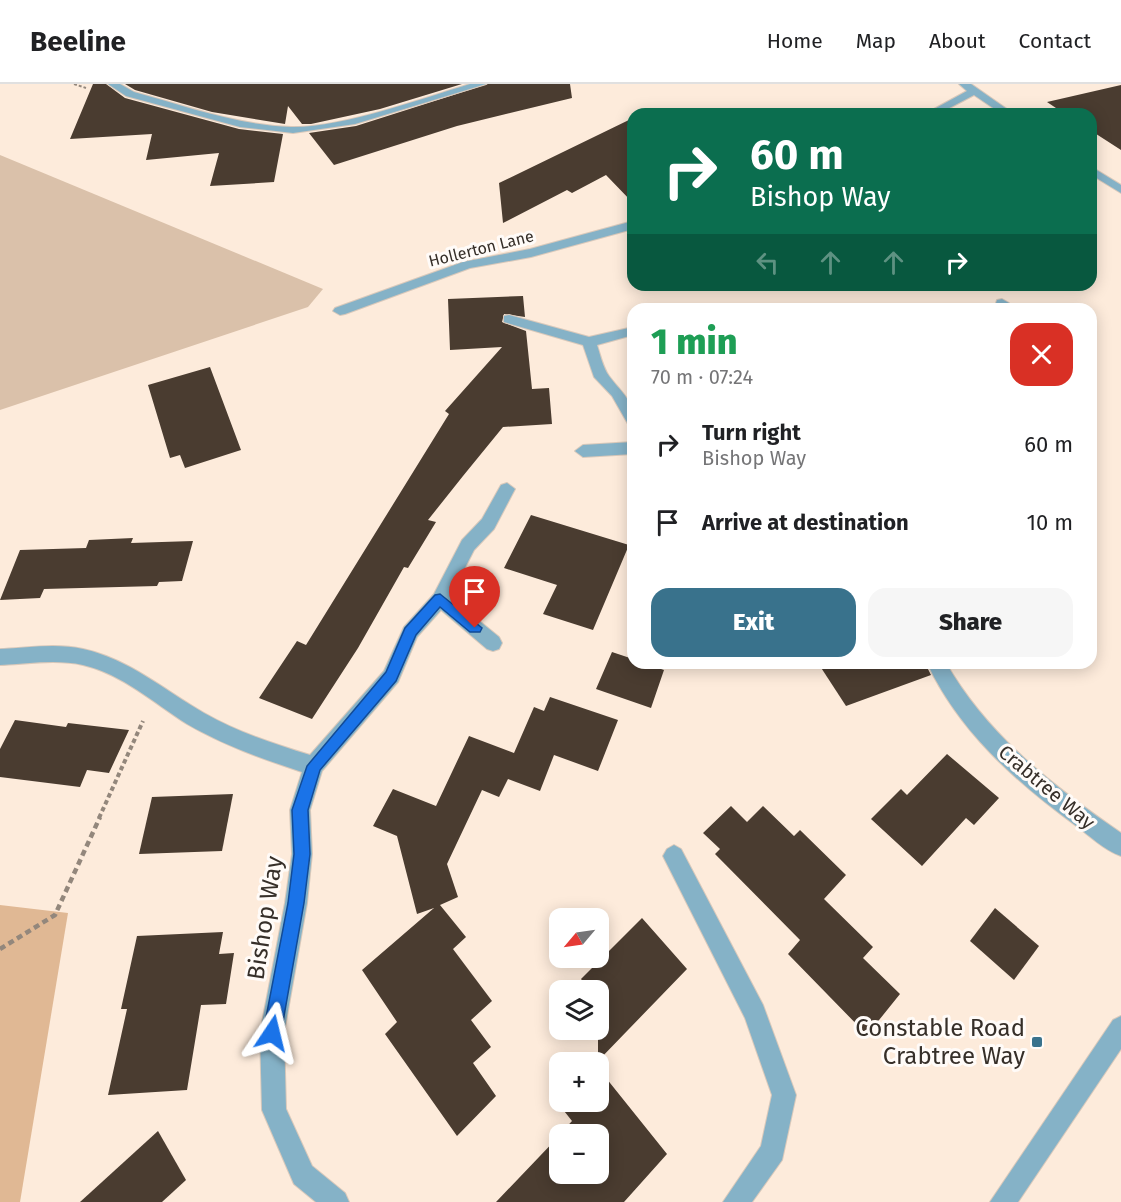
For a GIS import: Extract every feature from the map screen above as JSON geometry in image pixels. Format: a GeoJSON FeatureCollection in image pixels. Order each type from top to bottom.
{"type":"FeatureCollection","features":[{"type":"Feature","properties":{"kind":"street"},"geometry":{"type":"LineString","coordinates":[[113,84],[130,94],[244,125],[293,130],[351,122],[481,84]]}},
{"type":"Feature","properties":{"kind":"street"},"geometry":{"type":"LineString","coordinates":[[964,84],[1000,108]]}},
{"type":"Feature","properties":{"kind":"street"},"geometry":{"type":"LineString","coordinates":[[942,108],[975,91]]}},
{"type":"Feature","properties":{"kind":"street"},"geometry":{"type":"LineString","coordinates":[[1097,174],[1121,190]]}},
{"type":"Feature","properties":{"kind":"street","name":"Hollerton Lane"},"geometry":{"type":"LineString","coordinates":[[340,311],[467,265],[531,253],[627,227]]}},
{"type":"Feature","properties":{"kind":"street"},"geometry":{"type":"LineString","coordinates":[[509,319],[589,342],[627,332]]}},
{"type":"Feature","properties":{"kind":"street"},"geometry":{"type":"LineString","coordinates":[[589,342],[601,377],[617,393],[627,410]]}},
{"type":"Feature","properties":{"kind":"street"},"geometry":{"type":"LineString","coordinates":[[583,451],[627,448]]}},
{"type":"Feature","properties":{"kind":"street","name":"Bishop Way"},"geometry":{"type":"LineString","coordinates":[[336,1202],[303,1175],[274,1110],[272,1033],[296,903],[302,854],[300,810],[314,766],[391,676],[410,632],[440,599],[468,545],[489,524],[507,489]]}},
{"type":"Feature","properties":{"kind":"street"},"geometry":{"type":"LineString","coordinates":[[440,599],[492,642]]}},
{"type":"Feature","properties":{"kind":"street"},"geometry":{"type":"LineString","coordinates":[[0,657],[80,656],[113,666],[195,717],[243,743],[314,766]]}},
{"type":"Feature","properties":{"kind":"street","name":"Crabtree Way"},"geometry":{"type":"LineString","coordinates":[[940,669],[976,724],[1019,769],[1121,846]]}},
{"type":"Feature","properties":{"kind":"street"},"geometry":{"type":"LineString","coordinates":[[674,856],[755,1013],[784,1095],[774,1151],[736,1202]]}},
{"type":"Feature","properties":{"kind":"street"},"geometry":{"type":"LineString","coordinates":[[1003,1202],[1121,1028]]}},
{"type":"Feature","properties":{"kind":"path"},"geometry":{"type":"LineString","coordinates":[[0,949],[56,915],[156,691]]}},
{"type":"Feature","properties":{"kind":"shaded area"},"geometry":{"type":"Polygon","coordinates":[[[0,155],[323,289],[308,307],[0,410],[0,155]]]}},
{"type":"Feature","properties":{"kind":"shaded area"},"geometry":{"type":"Polygon","coordinates":[[[0,905],[68,913],[20,1202],[0,1202],[0,905]]]}},
{"type":"Feature","properties":{"kind":"building"},"geometry":{"type":"Polygon","coordinates":[[[93,84],[106,84],[125,98],[239,129],[283,134],[274,182],[210,186],[219,153],[146,160],[152,134],[70,139],[93,84]]]}},
{"type":"Feature","properties":{"kind":"building"},"geometry":{"type":"Polygon","coordinates":[[[125,84],[462,84],[380,109],[311,124],[302,124],[288,106],[285,124],[212,112],[135,90],[125,84]]]}},
{"type":"Feature","properties":{"kind":"building"},"geometry":{"type":"Polygon","coordinates":[[[488,84],[570,84],[572,98],[457,126],[334,165],[309,133],[356,126],[488,84]]]}},
{"type":"Feature","properties":{"kind":"building"},"geometry":{"type":"Polygon","coordinates":[[[1121,85],[1121,150],[1097,135],[1097,108],[1056,108],[1047,102],[1121,85]]]}},
{"type":"Feature","properties":{"kind":"building"},"geometry":{"type":"Polygon","coordinates":[[[627,121],[627,197],[606,175],[572,193],[567,190],[503,223],[499,183],[627,121]]]}},
{"type":"Feature","properties":{"kind":"building"},"geometry":{"type":"Polygon","coordinates":[[[523,296],[525,317],[504,314],[502,322],[526,331],[532,389],[549,388],[552,424],[503,427],[463,476],[428,520],[436,522],[408,568],[404,567],[358,648],[312,719],[259,698],[297,641],[306,645],[449,414],[445,411],[502,347],[450,350],[448,299],[523,296]]]}},
{"type":"Feature","properties":{"kind":"building"},"geometry":{"type":"Polygon","coordinates":[[[210,367],[241,450],[185,468],[180,455],[170,458],[148,385],[210,367]]]}},
{"type":"Feature","properties":{"kind":"building"},"geometry":{"type":"Polygon","coordinates":[[[531,515],[627,544],[627,550],[593,630],[543,614],[557,585],[504,568],[531,515]]]}},
{"type":"Feature","properties":{"kind":"building"},"geometry":{"type":"Polygon","coordinates":[[[133,538],[131,543],[193,541],[182,581],[159,582],[157,586],[44,589],[40,598],[0,600],[20,550],[86,548],[89,540],[133,538]]]}},
{"type":"Feature","properties":{"kind":"building"},"geometry":{"type":"Polygon","coordinates":[[[612,652],[627,657],[627,669],[664,670],[651,708],[596,689],[612,652]]]}},
{"type":"Feature","properties":{"kind":"building"},"geometry":{"type":"Polygon","coordinates":[[[822,669],[928,669],[931,675],[846,706],[822,669]]]}},
{"type":"Feature","properties":{"kind":"building"},"geometry":{"type":"Polygon","coordinates":[[[550,697],[618,720],[598,771],[554,755],[540,791],[508,779],[499,797],[482,790],[447,864],[458,897],[440,905],[466,937],[453,949],[492,1001],[471,1020],[491,1047],[473,1063],[496,1096],[457,1136],[385,1034],[397,1022],[362,970],[434,908],[417,914],[397,836],[373,826],[393,789],[436,806],[469,736],[514,753],[534,707],[544,711],[550,697]]]}},
{"type":"Feature","properties":{"kind":"building"},"geometry":{"type":"Polygon","coordinates":[[[15,720],[66,727],[68,723],[129,730],[109,773],[87,770],[80,787],[0,777],[0,749],[15,720]]]}},
{"type":"Feature","properties":{"kind":"building"},"geometry":{"type":"Polygon","coordinates":[[[947,754],[999,798],[974,825],[966,818],[922,866],[871,819],[901,789],[907,795],[947,754]]]}},
{"type":"Feature","properties":{"kind":"building"},"geometry":{"type":"Polygon","coordinates":[[[233,794],[222,851],[139,854],[152,797],[233,794]]]}},
{"type":"Feature","properties":{"kind":"building"},"geometry":{"type":"Polygon","coordinates":[[[731,806],[747,822],[763,806],[794,836],[800,830],[846,875],[824,899],[873,947],[863,958],[900,994],[867,1035],[788,954],[800,940],[715,854],[720,849],[703,833],[731,806]]]}},
{"type":"Feature","properties":{"kind":"building"},"geometry":{"type":"Polygon","coordinates":[[[995,908],[1039,946],[1014,980],[970,941],[995,908]]]}},
{"type":"Feature","properties":{"kind":"building"},"geometry":{"type":"Polygon","coordinates":[[[642,918],[687,969],[607,1052],[598,1052],[598,1040],[609,1040],[609,980],[581,979],[592,968],[609,968],[609,951],[642,918]]]}},
{"type":"Feature","properties":{"kind":"building"},"geometry":{"type":"Polygon","coordinates":[[[223,932],[219,954],[234,953],[226,1004],[201,1005],[187,1090],[108,1095],[127,1009],[121,1009],[137,936],[223,932]]]}},
{"type":"Feature","properties":{"kind":"building"},"geometry":{"type":"Polygon","coordinates":[[[609,1082],[667,1154],[624,1202],[496,1202],[549,1147],[549,1184],[609,1184],[609,1124],[569,1124],[572,1121],[565,1112],[609,1112],[609,1082]]]}},
{"type":"Feature","properties":{"kind":"building"},"geometry":{"type":"Polygon","coordinates":[[[158,1131],[186,1180],[162,1202],[80,1202],[158,1131]]]}},
{"type":"Feature","properties":{"kind":"place","name":"Constable Road Crabtree Way"},"geometry":{"type":"Point","coordinates":[1037,1042]}},
{"type":"Feature","properties":{"kind":"route"},"geometry":{"type":"LineString","coordinates":[[272,1033],[296,903],[302,854],[300,810],[314,766],[391,676],[410,632],[440,599],[475,628]]}}]}
